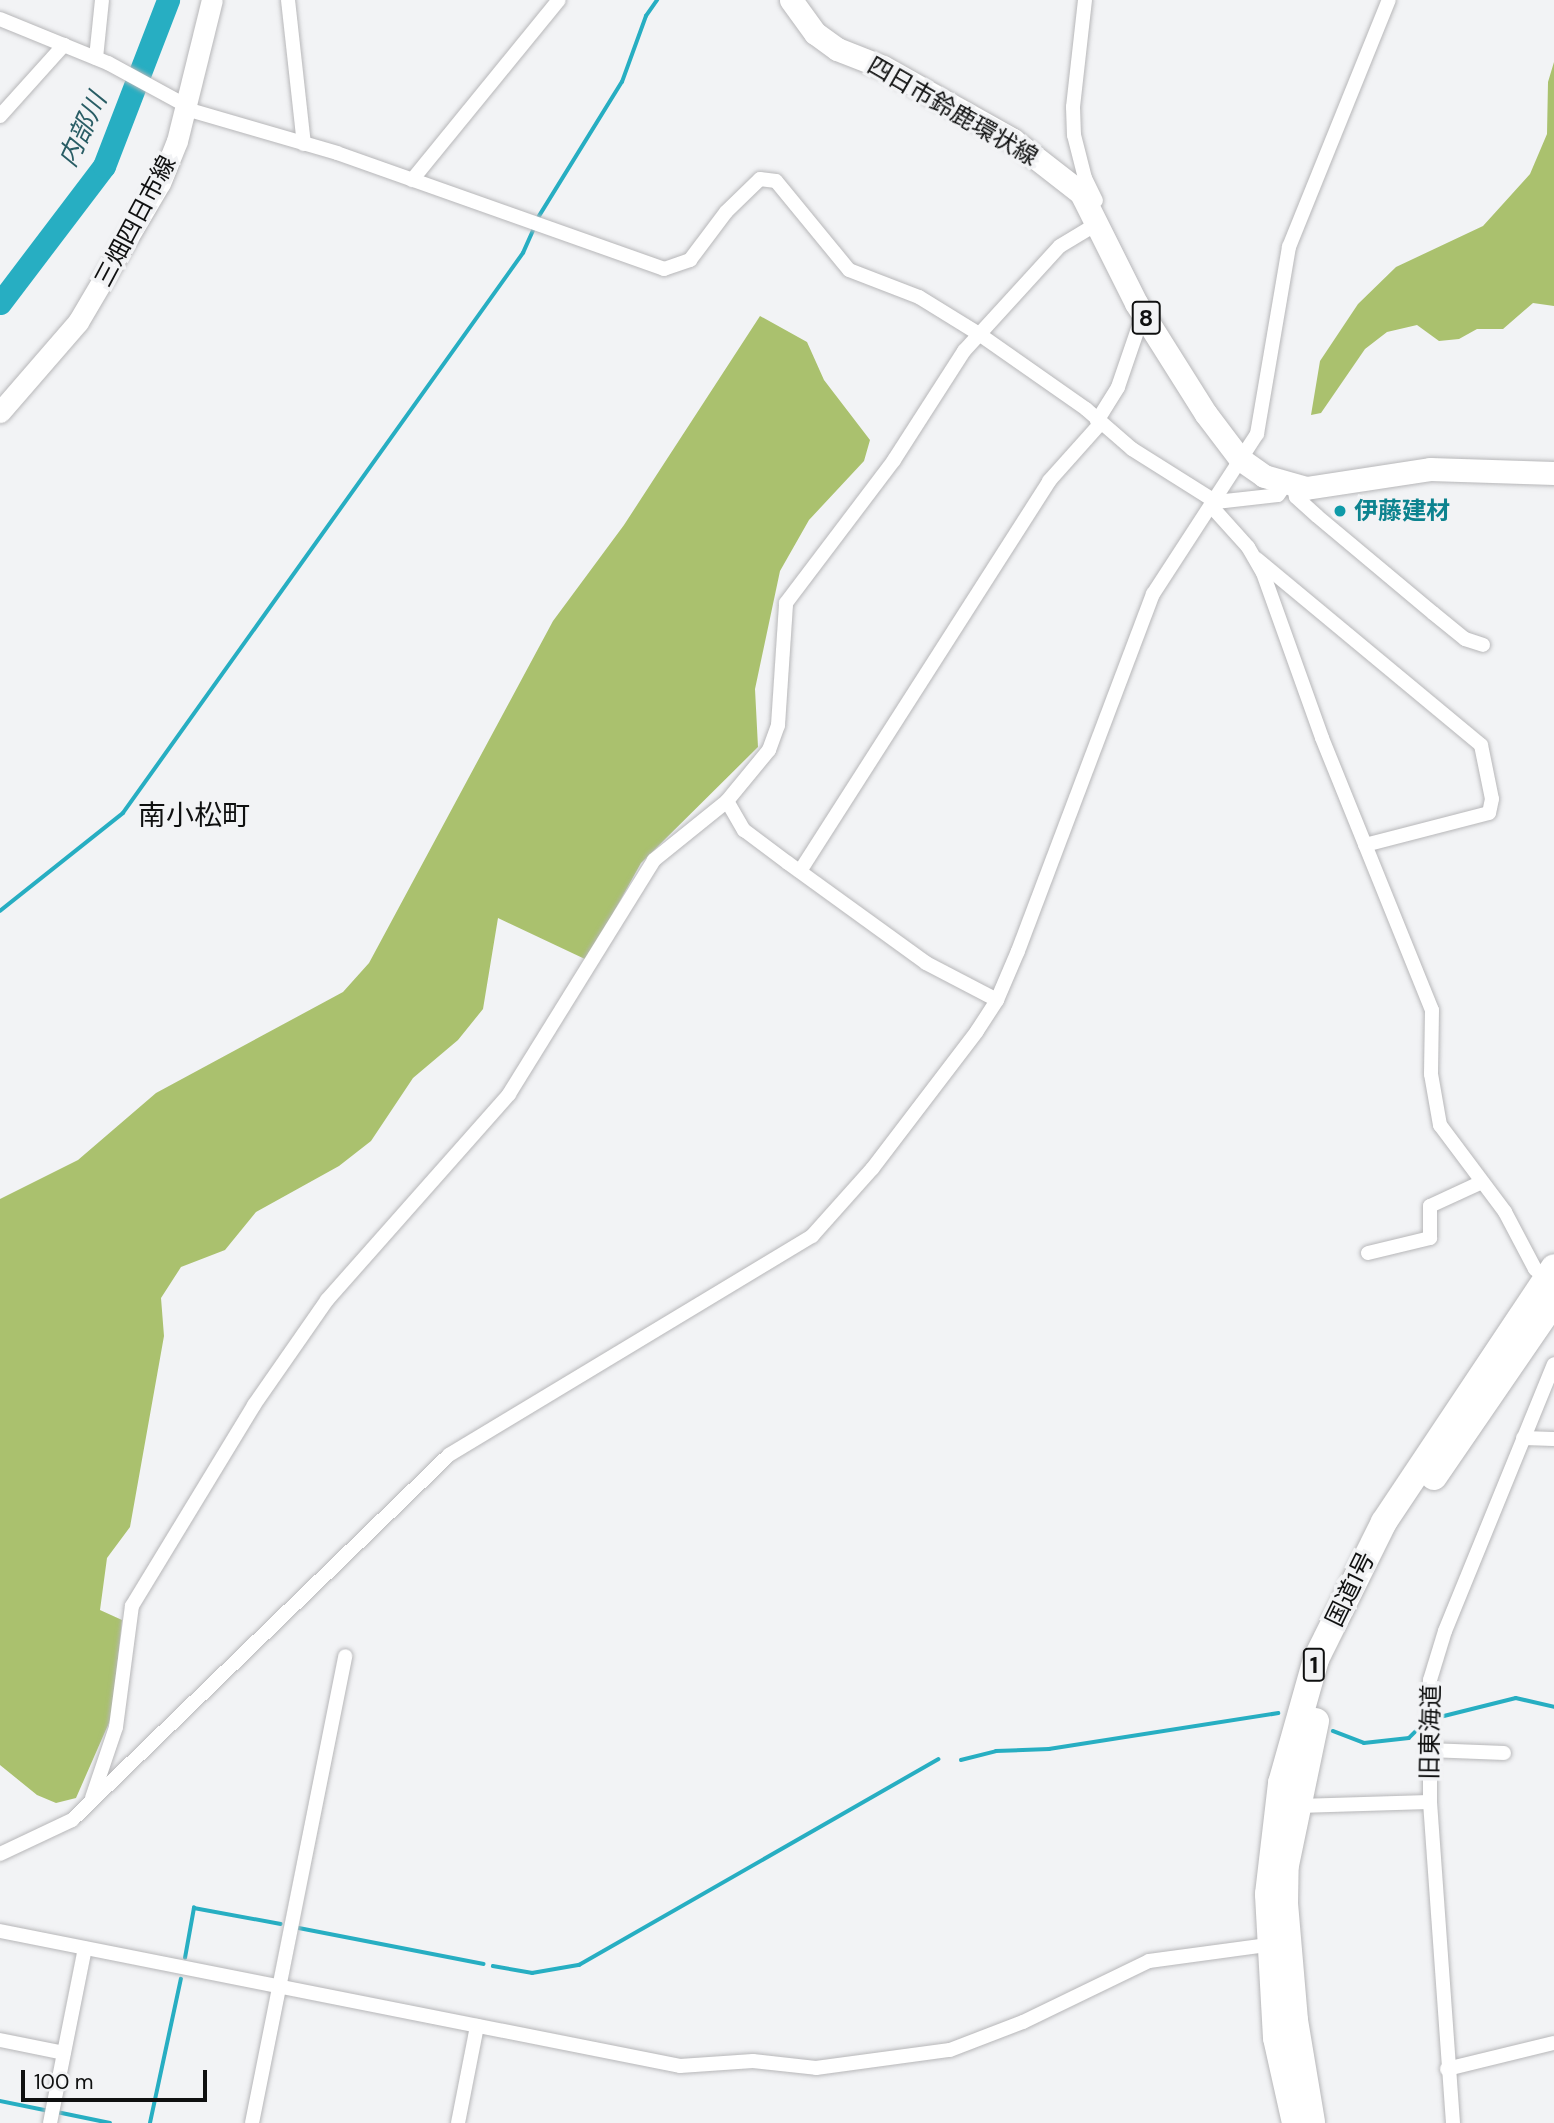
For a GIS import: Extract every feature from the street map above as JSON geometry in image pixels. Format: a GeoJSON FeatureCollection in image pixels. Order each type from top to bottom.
{"type":"FeatureCollection","features":[{"type":"Feature","properties":{"kind":"highway","name":"国道1号"},"geometry":{"type":"LineString","coordinates":[[1303,2120],[1281,2071],[1268,1945],[1270,1854],[1284,1771],[1317,1659],[1368,1568],[1552,1283]]}},
{"type":"Feature","properties":{"kind":"highway","name":"国道1号"},"geometry":{"type":"LineString","coordinates":[[1303,2120],[1286,1941],[1286,1865],[1311,1735],[1368,1568]]}},
{"type":"Feature","properties":{"kind":"main road","name":"三畑四日市線"},"geometry":{"type":"LineString","coordinates":[[0,412],[60,346],[91,302],[160,183],[187,107],[212,0]]}},
{"type":"Feature","properties":{"kind":"main road","name":"四日市鈴鹿環状線"},"geometry":{"type":"LineString","coordinates":[[791,0],[815,33],[837,49],[883,67],[1030,152],[1081,193],[1143,314],[1220,436],[1240,459],[1289,486]]}},
{"type":"Feature","properties":{"kind":"main road"},"geometry":{"type":"LineString","coordinates":[[1289,486],[1430,469],[1554,473]]}},
{"type":"Feature","properties":{"kind":"street"},"geometry":{"type":"LineString","coordinates":[[102,0],[102,61]]}},
{"type":"Feature","properties":{"kind":"street"},"geometry":{"type":"LineString","coordinates":[[288,0],[304,144]]}},
{"type":"Feature","properties":{"kind":"street"},"geometry":{"type":"LineString","coordinates":[[412,180],[559,0]]}},
{"type":"Feature","properties":{"kind":"street"},"geometry":{"type":"LineString","coordinates":[[90,1802],[116,1727],[132,1606],[246,1416],[327,1300],[509,1094],[654,860],[727,801],[774,741],[786,603],[894,460],[979,334],[1059,247],[1098,225],[1104,215],[1085,178],[1074,135],[1073,107],[1085,0]]}},
{"type":"Feature","properties":{"kind":"street"},"geometry":{"type":"LineString","coordinates":[[0,1854],[50,1833],[90,1802],[449,1455],[776,1258],[827,1222],[903,1130],[998,1000],[1153,594],[1257,434],[1289,247],[1389,0]]}},
{"type":"Feature","properties":{"kind":"street"},"geometry":{"type":"LineString","coordinates":[[0,19],[102,61],[187,107],[412,180],[648,265],[671,269],[690,260],[720,219],[760,179],[776,181],[849,270],[919,297],[979,334],[1214,504],[1256,559],[1481,745],[1493,799],[1489,813],[1365,845]]}},
{"type":"Feature","properties":{"kind":"street"},"geometry":{"type":"LineString","coordinates":[[0,116],[64,46]]}},
{"type":"Feature","properties":{"kind":"street"},"geometry":{"type":"LineString","coordinates":[[800,871],[1049,481],[1099,422],[1118,387],[1143,314]]}},
{"type":"Feature","properties":{"kind":"street"},"geometry":{"type":"LineString","coordinates":[[1214,504],[1278,495],[1289,486],[1296,497],[1317,516],[1433,613],[1465,639],[1483,645]]}},
{"type":"Feature","properties":{"kind":"street"},"geometry":{"type":"LineString","coordinates":[[1256,559],[1365,845],[1432,1010],[1430,1074],[1440,1125],[1505,1212],[1535,1269],[1552,1283]]}},
{"type":"Feature","properties":{"kind":"street"},"geometry":{"type":"LineString","coordinates":[[727,801],[744,830],[926,963],[998,1000]]}},
{"type":"Feature","properties":{"kind":"street"},"geometry":{"type":"LineString","coordinates":[[1368,1252],[1430,1238],[1430,1206],[1482,1182]]}},
{"type":"Feature","properties":{"kind":"street","name":"旧東海道"},"geometry":{"type":"LineString","coordinates":[[1453,2123],[1447,2069],[1430,1802],[1432,1667],[1554,1364]]}},
{"type":"Feature","properties":{"kind":"street"},"geometry":{"type":"LineString","coordinates":[[1523,1438],[1554,1439]]}},
{"type":"Feature","properties":{"kind":"street"},"geometry":{"type":"LineString","coordinates":[[252,2123],[345,1656]]}},
{"type":"Feature","properties":{"kind":"street"},"geometry":{"type":"LineString","coordinates":[[1429,1750],[1504,1753]]}},
{"type":"Feature","properties":{"kind":"street"},"geometry":{"type":"LineString","coordinates":[[1297,1806],[1430,1802]]}},
{"type":"Feature","properties":{"kind":"street"},"geometry":{"type":"LineString","coordinates":[[0,1931],[279,1989],[680,2066],[753,2061],[838,2067],[975,2043],[1149,1961],[1268,1945]]}},
{"type":"Feature","properties":{"kind":"street"},"geometry":{"type":"LineString","coordinates":[[50,2121],[85,1948]]}},
{"type":"Feature","properties":{"kind":"street"},"geometry":{"type":"LineString","coordinates":[[458,2123],[477,2026]]}},
{"type":"Feature","properties":{"kind":"street"},"geometry":{"type":"LineString","coordinates":[[0,2040],[64,2053]]}},
{"type":"Feature","properties":{"kind":"street"},"geometry":{"type":"LineString","coordinates":[[1447,2069],[1554,2043]]}},
{"type":"Feature","properties":{"kind":"green space"},"geometry":{"type":"Polygon","coordinates":[[[1554,62],[1554,306],[1533,303],[1503,329],[1477,329],[1459,339],[1439,341],[1417,325],[1387,332],[1365,349],[1321,413],[1311,415],[1320,361],[1358,304],[1396,267],[1483,226],[1530,174],[1547,134],[1548,82],[1554,62]]]}},
{"type":"Feature","properties":{"kind":"green space"},"geometry":{"type":"Polygon","coordinates":[[[760,316],[807,342],[824,380],[870,440],[864,461],[809,520],[780,571],[755,689],[758,747],[641,863],[587,960],[498,918],[483,1009],[458,1040],[413,1078],[371,1141],[339,1166],[256,1212],[225,1250],[181,1267],[161,1298],[164,1336],[130,1527],[107,1558],[100,1610],[122,1620],[112,1716],[76,1798],[56,1803],[37,1795],[0,1765],[0,1199],[78,1160],[156,1093],[343,992],[369,963],[553,621],[624,525],[760,316]]]}},
{"type":"Feature","properties":{"kind":"waterway","name":"内部川"},"geometry":{"type":"LineString","coordinates":[[0,303],[104,166],[168,0]]}},
{"type":"Feature","properties":{"kind":"waterway"},"geometry":{"type":"LineString","coordinates":[[536,221],[622,82],[646,16],[657,0]]}},
{"type":"Feature","properties":{"kind":"waterway"},"geometry":{"type":"LineString","coordinates":[[0,911],[123,813],[523,253],[534,228]]}},
{"type":"Feature","properties":{"kind":"waterway"},"geometry":{"type":"LineString","coordinates":[[1436,1718],[1516,1698],[1554,1707]]}},
{"type":"Feature","properties":{"kind":"waterway"},"geometry":{"type":"LineString","coordinates":[[961,1760],[996,1751],[1049,1749],[1278,1713]]}},
{"type":"Feature","properties":{"kind":"waterway"},"geometry":{"type":"LineString","coordinates":[[1333,1731],[1364,1743],[1409,1738],[1422,1725]]}},
{"type":"Feature","properties":{"kind":"waterway"},"geometry":{"type":"LineString","coordinates":[[493,1966],[532,1973],[579,1965],[938,1759]]}},
{"type":"Feature","properties":{"kind":"waterway"},"geometry":{"type":"LineString","coordinates":[[185,1958],[194,1908],[281,1924]]}},
{"type":"Feature","properties":{"kind":"waterway"},"geometry":{"type":"LineString","coordinates":[[299,1928],[484,1964]]}},
{"type":"Feature","properties":{"kind":"waterway"},"geometry":{"type":"LineString","coordinates":[[150,2123],[181,1979]]}},
{"type":"Feature","properties":{"kind":"waterway"},"geometry":{"type":"LineString","coordinates":[[0,2101],[49,2111]]}},
{"type":"Feature","properties":{"kind":"waterway"},"geometry":{"type":"LineString","coordinates":[[57,2112],[110,2123]]}},
{"type":"Feature","properties":{"kind":"place","name":"伊藤建材"},"geometry":{"type":"Point","coordinates":[1340,511]}},
{"type":"Feature","properties":{"kind":"district","name":"南小松町"},"geometry":{"type":"Point","coordinates":[194,816]}}]}
